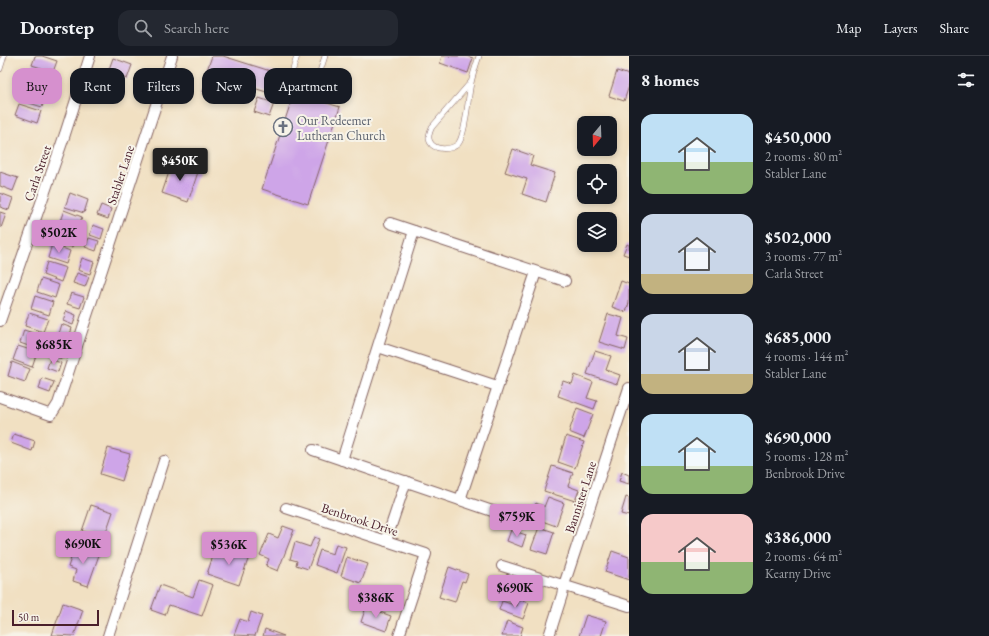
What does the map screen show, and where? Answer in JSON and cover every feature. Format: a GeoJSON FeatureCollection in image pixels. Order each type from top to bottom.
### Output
{"type":"FeatureCollection","features":[{"type":"Feature","properties":{"kind":"street","name":"Carla Street"},"geometry":{"type":"LineString","coordinates":[[0,321],[65,134],[90,56]]}},
{"type":"Feature","properties":{"kind":"street","name":"Stabler Lane"},"geometry":{"type":"LineString","coordinates":[[0,397],[51,415],[58,404],[172,56]]}},
{"type":"Feature","properties":{"kind":"street"},"geometry":{"type":"LineString","coordinates":[[390,223],[564,282]]}},
{"type":"Feature","properties":{"kind":"street"},"geometry":{"type":"LineString","coordinates":[[342,460],[414,231]]}},
{"type":"Feature","properties":{"kind":"street"},"geometry":{"type":"LineString","coordinates":[[460,500],[536,272]]}},
{"type":"Feature","properties":{"kind":"street"},"geometry":{"type":"LineString","coordinates":[[378,347],[497,386]]}},
{"type":"Feature","properties":{"kind":"street","name":"Bannister Lane"},"geometry":{"type":"LineString","coordinates":[[549,636],[629,388]]}},
{"type":"Feature","properties":{"kind":"street"},"geometry":{"type":"LineString","coordinates":[[313,450],[501,514]]}},
{"type":"Feature","properties":{"kind":"street"},"geometry":{"type":"LineString","coordinates":[[108,636],[164,461]]}},
{"type":"Feature","properties":{"kind":"street"},"geometry":{"type":"LineString","coordinates":[[386,541],[406,481]]}},
{"type":"Feature","properties":{"kind":"street","name":"Benbrook Drive"},"geometry":{"type":"LineString","coordinates":[[286,508],[426,554],[399,636]]}},
{"type":"Feature","properties":{"kind":"street"},"geometry":{"type":"LineString","coordinates":[[502,566],[629,606]]}},
{"type":"Feature","properties":{"kind":"lane"},"geometry":{"type":"LineString","coordinates":[[0,69],[4,56]]}},
{"type":"Feature","properties":{"kind":"lane"},"geometry":{"type":"LineString","coordinates":[[297,56],[291,76],[316,84],[325,56]]}},
{"type":"Feature","properties":{"kind":"lane"},"geometry":{"type":"LineString","coordinates":[[471,82],[432,127],[429,136],[430,142],[435,146],[442,149],[458,144],[462,135],[471,82],[479,56]]}},
{"type":"Feature","properties":{"kind":"building"},"geometry":{"type":"Polygon","coordinates":[[[35,56],[42,56],[57,61],[54,68],[41,68],[32,65],[35,56]]]}},
{"type":"Feature","properties":{"kind":"building"},"geometry":{"type":"Polygon","coordinates":[[[212,56],[223,56],[264,69],[264,91],[256,89],[256,68],[208,68],[212,56]]]}},
{"type":"Feature","properties":{"kind":"building"},"geometry":{"type":"Polygon","coordinates":[[[442,56],[466,56],[473,58],[468,73],[440,63],[442,56]]]}},
{"type":"Feature","properties":{"kind":"building"},"geometry":{"type":"Polygon","coordinates":[[[113,58],[132,65],[127,79],[125,78],[125,68],[109,68],[113,58]]]}},
{"type":"Feature","properties":{"kind":"building"},"geometry":{"type":"Polygon","coordinates":[[[617,71],[629,75],[629,86],[624,101],[609,96],[617,71]]]}},
{"type":"Feature","properties":{"kind":"building"},"geometry":{"type":"Polygon","coordinates":[[[259,98],[264,100],[264,104],[274,104],[269,117],[254,112],[259,98]]]}},
{"type":"Feature","properties":{"kind":"building"},"geometry":{"type":"Polygon","coordinates":[[[19,104],[41,111],[37,123],[15,115],[19,104]]]}},
{"type":"Feature","properties":{"kind":"building"},"geometry":{"type":"Polygon","coordinates":[[[33,104],[43,104],[42,107],[33,104]]]}},
{"type":"Feature","properties":{"kind":"building"},"geometry":{"type":"Polygon","coordinates":[[[290,104],[330,104],[340,107],[308,204],[262,189],[290,104]]]}},
{"type":"Feature","properties":{"kind":"building"},"geometry":{"type":"Polygon","coordinates":[[[513,149],[533,156],[530,165],[555,173],[546,202],[522,194],[527,179],[505,172],[513,149]]]}},
{"type":"Feature","properties":{"kind":"building"},"geometry":{"type":"Polygon","coordinates":[[[172,163],[198,172],[188,202],[162,193],[172,163]]]}},
{"type":"Feature","properties":{"kind":"building"},"geometry":{"type":"Polygon","coordinates":[[[0,172],[18,178],[13,191],[0,186],[0,172]]]}},
{"type":"Feature","properties":{"kind":"building"},"geometry":{"type":"Polygon","coordinates":[[[0,193],[13,198],[9,210],[0,207],[0,193]]]}},
{"type":"Feature","properties":{"kind":"building"},"geometry":{"type":"Polygon","coordinates":[[[70,193],[88,200],[84,213],[65,207],[70,193]]]}},
{"type":"Feature","properties":{"kind":"building"},"geometry":{"type":"Polygon","coordinates":[[[101,205],[111,209],[108,219],[97,215],[101,205]]]}},
{"type":"Feature","properties":{"kind":"building"},"geometry":{"type":"Polygon","coordinates":[[[64,210],[82,217],[77,230],[59,224],[64,210]]]}},
{"type":"Feature","properties":{"kind":"building"},"geometry":{"type":"Polygon","coordinates":[[[0,212],[6,214],[1,228],[0,227],[0,212]]]}},
{"type":"Feature","properties":{"kind":"building"},"geometry":{"type":"Polygon","coordinates":[[[93,225],[104,229],[101,239],[90,235],[93,225]]]}},
{"type":"Feature","properties":{"kind":"building"},"geometry":{"type":"Polygon","coordinates":[[[58,227],[77,234],[72,247],[54,241],[58,227]]]}},
{"type":"Feature","properties":{"kind":"building"},"geometry":{"type":"Polygon","coordinates":[[[89,238],[99,241],[96,251],[85,247],[89,238]]]}},
{"type":"Feature","properties":{"kind":"building"},"geometry":{"type":"Polygon","coordinates":[[[52,244],[70,251],[66,264],[48,258],[52,244]]]}},
{"type":"Feature","properties":{"kind":"building"},"geometry":{"type":"Polygon","coordinates":[[[627,244],[629,245],[629,256],[623,254],[627,244]]]}},
{"type":"Feature","properties":{"kind":"building"},"geometry":{"type":"Polygon","coordinates":[[[82,258],[94,262],[90,274],[78,270],[82,258]]]}},
{"type":"Feature","properties":{"kind":"building"},"geometry":{"type":"Polygon","coordinates":[[[47,262],[66,268],[61,282],[43,275],[47,262]]]}},
{"type":"Feature","properties":{"kind":"building"},"geometry":{"type":"Polygon","coordinates":[[[77,273],[89,277],[85,287],[73,283],[77,273]]]}},
{"type":"Feature","properties":{"kind":"building"},"geometry":{"type":"Polygon","coordinates":[[[41,279],[59,285],[55,298],[37,292],[41,279]]]}},
{"type":"Feature","properties":{"kind":"building"},"geometry":{"type":"Polygon","coordinates":[[[621,281],[629,284],[629,303],[626,312],[612,307],[621,281]]]}},
{"type":"Feature","properties":{"kind":"building"},"geometry":{"type":"Polygon","coordinates":[[[71,293],[84,297],[80,308],[67,304],[71,293]]]}},
{"type":"Feature","properties":{"kind":"building"},"geometry":{"type":"Polygon","coordinates":[[[35,296],[53,302],[49,315],[31,309],[35,296]]]}},
{"type":"Feature","properties":{"kind":"building"},"geometry":{"type":"Polygon","coordinates":[[[66,311],[76,315],[73,325],[63,321],[66,311]]]}},
{"type":"Feature","properties":{"kind":"building"},"geometry":{"type":"Polygon","coordinates":[[[29,313],[48,319],[43,332],[25,326],[29,313]]]}},
{"type":"Feature","properties":{"kind":"building"},"geometry":{"type":"Polygon","coordinates":[[[608,314],[623,318],[618,336],[628,339],[625,350],[599,342],[608,314]]]}},
{"type":"Feature","properties":{"kind":"building"},"geometry":{"type":"Polygon","coordinates":[[[61,324],[72,328],[69,338],[58,334],[61,324]]]}},
{"type":"Feature","properties":{"kind":"building"},"geometry":{"type":"Polygon","coordinates":[[[24,330],[42,336],[37,349],[20,343],[24,330]]]}},
{"type":"Feature","properties":{"kind":"building"},"geometry":{"type":"Polygon","coordinates":[[[55,345],[66,348],[62,359],[51,355],[55,345]]]}},
{"type":"Feature","properties":{"kind":"building"},"geometry":{"type":"Polygon","coordinates":[[[18,346],[37,352],[32,367],[13,360],[18,346]]]}},
{"type":"Feature","properties":{"kind":"building"},"geometry":{"type":"Polygon","coordinates":[[[595,351],[611,356],[606,370],[620,375],[617,384],[587,374],[595,351]]]}},
{"type":"Feature","properties":{"kind":"building"},"geometry":{"type":"Polygon","coordinates":[[[50,359],[61,363],[58,372],[47,368],[50,359]]]}},
{"type":"Feature","properties":{"kind":"building"},"geometry":{"type":"Polygon","coordinates":[[[12,362],[30,369],[25,382],[8,376],[12,362]]]}},
{"type":"Feature","properties":{"kind":"building"},"geometry":{"type":"Polygon","coordinates":[[[575,375],[593,382],[587,398],[597,401],[594,409],[558,396],[563,381],[572,384],[575,375]]]}},
{"type":"Feature","properties":{"kind":"building"},"geometry":{"type":"Polygon","coordinates":[[[42,378],[54,382],[50,393],[39,389],[42,378]]]}},
{"type":"Feature","properties":{"kind":"building"},"geometry":{"type":"Polygon","coordinates":[[[577,408],[593,414],[584,438],[569,432],[577,408]]]}},
{"type":"Feature","properties":{"kind":"building"},"geometry":{"type":"Polygon","coordinates":[[[14,434],[35,441],[32,451],[11,443],[14,434]]]}},
{"type":"Feature","properties":{"kind":"building"},"geometry":{"type":"Polygon","coordinates":[[[566,436],[584,442],[575,468],[558,462],[566,436]]]}},
{"type":"Feature","properties":{"kind":"building"},"geometry":{"type":"Polygon","coordinates":[[[108,448],[130,454],[122,481],[100,474],[108,448]]]}},
{"type":"Feature","properties":{"kind":"building"},"geometry":{"type":"Polygon","coordinates":[[[552,466],[573,473],[568,486],[579,490],[575,501],[544,491],[552,466]]]}},
{"type":"Feature","properties":{"kind":"building"},"geometry":{"type":"Polygon","coordinates":[[[622,472],[629,475],[629,484],[619,481],[622,472]]]}},
{"type":"Feature","properties":{"kind":"building"},"geometry":{"type":"Polygon","coordinates":[[[548,497],[564,503],[556,526],[531,517],[536,503],[544,507],[548,497]]]}},
{"type":"Feature","properties":{"kind":"building"},"geometry":{"type":"Polygon","coordinates":[[[626,497],[629,498],[629,516],[621,514],[626,497]]]}},
{"type":"Feature","properties":{"kind":"building"},"geometry":{"type":"Polygon","coordinates":[[[91,505],[113,512],[104,538],[82,531],[91,505]]]}},
{"type":"Feature","properties":{"kind":"building"},"geometry":{"type":"Polygon","coordinates":[[[283,526],[294,530],[278,571],[266,566],[269,559],[260,555],[269,534],[278,538],[283,526]]]}},
{"type":"Feature","properties":{"kind":"building"},"geometry":{"type":"Polygon","coordinates":[[[539,527],[554,532],[547,554],[531,549],[539,527]]]}},
{"type":"Feature","properties":{"kind":"building"},"geometry":{"type":"Polygon","coordinates":[[[511,530],[526,535],[522,547],[507,541],[511,530]]]}},
{"type":"Feature","properties":{"kind":"building"},"geometry":{"type":"Polygon","coordinates":[[[314,537],[319,539],[308,569],[296,565],[297,561],[290,559],[295,542],[310,547],[314,537]]]}},
{"type":"Feature","properties":{"kind":"building"},"geometry":{"type":"Polygon","coordinates":[[[336,544],[346,547],[337,573],[315,565],[320,550],[333,554],[336,544]]]}},
{"type":"Feature","properties":{"kind":"building"},"geometry":{"type":"Polygon","coordinates":[[[75,546],[99,555],[88,586],[73,581],[76,570],[68,567],[75,546]]]}},
{"type":"Feature","properties":{"kind":"building"},"geometry":{"type":"Polygon","coordinates":[[[229,546],[250,554],[239,585],[207,574],[214,553],[225,557],[229,546]]]}},
{"type":"Feature","properties":{"kind":"building"},"geometry":{"type":"Polygon","coordinates":[[[612,551],[629,557],[629,580],[605,572],[612,551]]]}},
{"type":"Feature","properties":{"kind":"building"},"geometry":{"type":"Polygon","coordinates":[[[347,557],[368,564],[361,583],[341,576],[347,557]]]}},
{"type":"Feature","properties":{"kind":"building"},"geometry":{"type":"Polygon","coordinates":[[[449,567],[468,574],[465,582],[462,581],[455,602],[439,597],[449,567]]]}},
{"type":"Feature","properties":{"kind":"building"},"geometry":{"type":"Polygon","coordinates":[[[199,580],[213,585],[202,616],[169,605],[165,615],[151,610],[160,585],[193,597],[199,580]]]}},
{"type":"Feature","properties":{"kind":"building"},"geometry":{"type":"Polygon","coordinates":[[[520,599],[529,603],[523,619],[499,610],[502,601],[517,606],[520,599]]]}},
{"type":"Feature","properties":{"kind":"building"},"geometry":{"type":"Polygon","coordinates":[[[63,603],[83,610],[74,636],[52,635],[63,603]]]}},
{"type":"Feature","properties":{"kind":"building"},"geometry":{"type":"Polygon","coordinates":[[[366,607],[391,616],[386,631],[361,622],[366,607]]]}},
{"type":"Feature","properties":{"kind":"building"},"geometry":{"type":"Polygon","coordinates":[[[251,612],[262,616],[255,636],[234,635],[240,619],[248,622],[251,612]]]}},
{"type":"Feature","properties":{"kind":"building"},"geometry":{"type":"Polygon","coordinates":[[[586,615],[606,621],[601,636],[579,636],[586,615]]]}},
{"type":"Feature","properties":{"kind":"building"},"geometry":{"type":"Polygon","coordinates":[[[507,621],[523,627],[520,636],[502,636],[507,621]]]}},
{"type":"Feature","properties":{"kind":"building"},"geometry":{"type":"Polygon","coordinates":[[[265,629],[284,636],[263,636],[265,629]]]}},
{"type":"Feature","properties":{"kind":"place","name":"Our Redeemer Lutheran Church"},"geometry":{"type":"Point","coordinates":[283,127]}}]}
